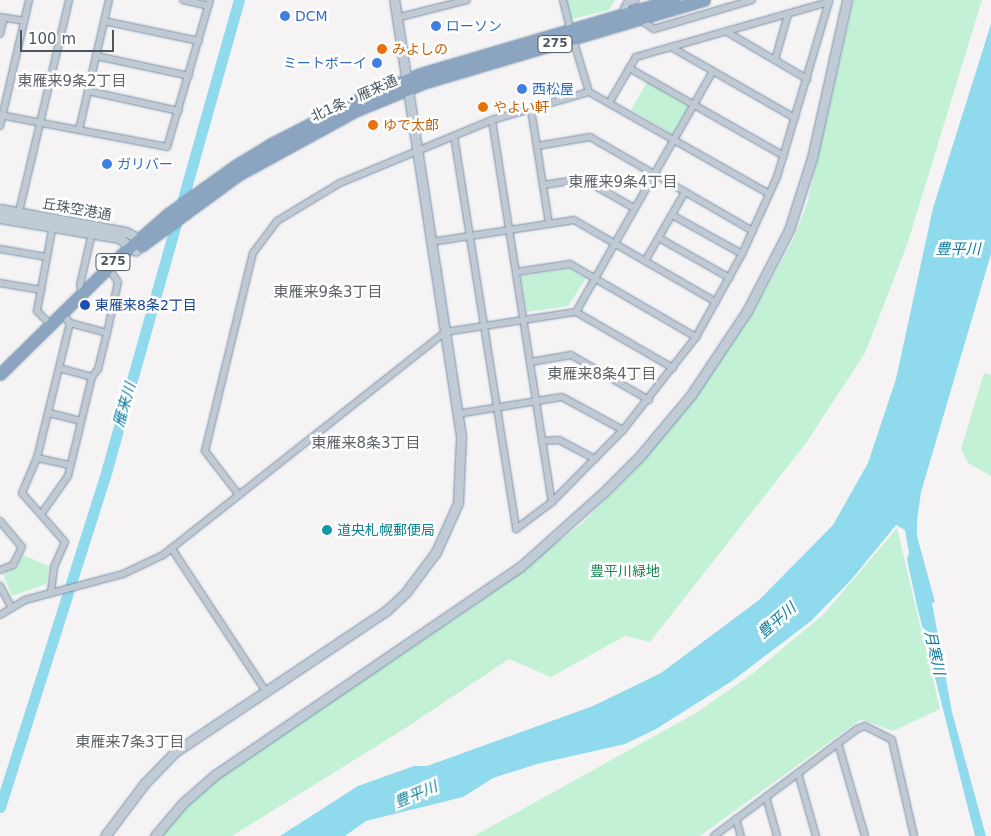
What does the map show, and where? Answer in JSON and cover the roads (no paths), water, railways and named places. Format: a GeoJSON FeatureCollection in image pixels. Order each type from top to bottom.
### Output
{"type":"FeatureCollection","features":[{"type":"Feature","properties":{"kind":"highway","name":"北1条・雁来通"},"geometry":{"type":"LineString","coordinates":[[572,34],[627,12],[672,0]]}},
{"type":"Feature","properties":{"kind":"highway","name":"北1条・雁来通"},"geometry":{"type":"LineString","coordinates":[[0,374],[52,326],[67,319],[168,214],[190,197],[271,144],[353,102],[572,34],[638,19],[704,0]]}},
{"type":"Feature","properties":{"kind":"highway","name":"北1条・雁来通"},"geometry":{"type":"LineString","coordinates":[[67,319],[82,293],[138,244],[164,229],[238,175],[355,110],[406,85]]}},
{"type":"Feature","properties":{"kind":"street"},"geometry":{"type":"LineString","coordinates":[[0,126],[29,0]]}},
{"type":"Feature","properties":{"kind":"street"},"geometry":{"type":"LineString","coordinates":[[19,212],[69,0]]}},
{"type":"Feature","properties":{"kind":"street"},"geometry":{"type":"LineString","coordinates":[[79,130],[108,1],[101,0]]}},
{"type":"Feature","properties":{"kind":"street"},"geometry":{"type":"LineString","coordinates":[[1,115],[167,148],[209,3],[183,0]]}},
{"type":"Feature","properties":{"kind":"street"},"geometry":{"type":"LineString","coordinates":[[105,836],[144,784],[166,760],[265,690],[387,610],[422,574],[449,529],[458,503],[462,457],[458,414],[394,0]]}},
{"type":"Feature","properties":{"kind":"street"},"geometry":{"type":"LineString","coordinates":[[396,18],[449,2],[467,0]]}},
{"type":"Feature","properties":{"kind":"street"},"geometry":{"type":"LineString","coordinates":[[563,0],[589,92]]}},
{"type":"Feature","properties":{"kind":"street"},"geometry":{"type":"LineString","coordinates":[[636,0],[627,3],[624,8],[627,12],[654,29],[752,0]]}},
{"type":"Feature","properties":{"kind":"street"},"geometry":{"type":"LineString","coordinates":[[155,836],[183,802],[215,775],[519,568],[615,481],[691,395],[747,311],[789,230],[812,158],[847,0]]}},
{"type":"Feature","properties":{"kind":"street"},"geometry":{"type":"LineString","coordinates":[[454,136],[516,529],[552,502],[624,430],[696,337],[730,278],[769,194],[784,156],[829,2],[636,58],[609,102]]}},
{"type":"Feature","properties":{"kind":"street"},"geometry":{"type":"LineString","coordinates":[[775,60],[788,14]]}},
{"type":"Feature","properties":{"kind":"street"},"geometry":{"type":"LineString","coordinates":[[0,34],[2,17],[24,21]]}},
{"type":"Feature","properties":{"kind":"street"},"geometry":{"type":"LineString","coordinates":[[104,20],[199,41]]}},
{"type":"Feature","properties":{"kind":"street"},"geometry":{"type":"LineString","coordinates":[[726,32],[807,79]]}},
{"type":"Feature","properties":{"kind":"street"},"geometry":{"type":"LineString","coordinates":[[671,47],[795,118]]}},
{"type":"Feature","properties":{"kind":"street"},"geometry":{"type":"LineString","coordinates":[[96,56],[189,76]]}},
{"type":"Feature","properties":{"kind":"street"},"geometry":{"type":"LineString","coordinates":[[629,68],[784,156]]}},
{"type":"Feature","properties":{"kind":"street"},"geometry":{"type":"LineString","coordinates":[[576,312],[713,71]]}},
{"type":"Feature","properties":{"kind":"street"},"geometry":{"type":"LineString","coordinates":[[88,91],[179,111]]}},
{"type":"Feature","properties":{"kind":"street"},"geometry":{"type":"LineString","coordinates":[[239,495],[205,451],[253,253],[277,221],[340,183],[492,120],[589,92],[769,194]]}},
{"type":"Feature","properties":{"kind":"street"},"geometry":{"type":"LineString","coordinates":[[531,109],[549,224]]}},
{"type":"Feature","properties":{"kind":"street"},"geometry":{"type":"LineString","coordinates":[[492,120],[552,502]]}},
{"type":"Feature","properties":{"kind":"street"},"geometry":{"type":"LineString","coordinates":[[537,146],[590,137],[753,231]]}},
{"type":"Feature","properties":{"kind":"street"},"geometry":{"type":"LineString","coordinates":[[543,185],[583,179],[634,208]]}},
{"type":"Feature","properties":{"kind":"street"},"geometry":{"type":"LineString","coordinates":[[645,261],[685,192]]}},
{"type":"Feature","properties":{"kind":"street","name":"丘珠空港通"},"geometry":{"type":"LineString","coordinates":[[0,210],[19,212],[53,223],[138,244]]}},
{"type":"Feature","properties":{"kind":"street"},"geometry":{"type":"LineString","coordinates":[[672,215],[742,254]]}},
{"type":"Feature","properties":{"kind":"street","name":"丘珠空港通"},"geometry":{"type":"LineString","coordinates":[[0,218],[126,232],[138,244]]}},
{"type":"Feature","properties":{"kind":"street"},"geometry":{"type":"LineString","coordinates":[[431,242],[574,220],[716,302]]}},
{"type":"Feature","properties":{"kind":"street"},"geometry":{"type":"LineString","coordinates":[[52,326],[37,311],[53,223]]}},
{"type":"Feature","properties":{"kind":"street"},"geometry":{"type":"LineString","coordinates":[[82,293],[80,285],[92,233]]}},
{"type":"Feature","properties":{"kind":"street"},"geometry":{"type":"LineString","coordinates":[[659,238],[730,278]]}},
{"type":"Feature","properties":{"kind":"street"},"geometry":{"type":"LineString","coordinates":[[0,249],[47,257]]}},
{"type":"Feature","properties":{"kind":"street"},"geometry":{"type":"LineString","coordinates":[[516,272],[570,264],[696,337]]}},
{"type":"Feature","properties":{"kind":"street"},"geometry":{"type":"LineString","coordinates":[[42,513],[68,476],[92,377],[98,369],[107,333],[118,282],[112,273]]}},
{"type":"Feature","properties":{"kind":"street"},"geometry":{"type":"LineString","coordinates":[[0,283],[41,290]]}},
{"type":"Feature","properties":{"kind":"street"},"geometry":{"type":"LineString","coordinates":[[0,615],[11,607],[51,592],[135,570],[172,548],[445,332],[576,312],[673,368]]}},
{"type":"Feature","properties":{"kind":"street"},"geometry":{"type":"LineString","coordinates":[[51,592],[54,567],[65,542],[42,513],[22,493],[37,458],[49,413],[67,319],[107,333]]}},
{"type":"Feature","properties":{"kind":"street"},"geometry":{"type":"LineString","coordinates":[[530,362],[571,355],[649,400]]}},
{"type":"Feature","properties":{"kind":"street"},"geometry":{"type":"LineString","coordinates":[[59,368],[92,377]]}},
{"type":"Feature","properties":{"kind":"street"},"geometry":{"type":"LineString","coordinates":[[458,414],[567,397],[624,430]]}},
{"type":"Feature","properties":{"kind":"street"},"geometry":{"type":"LineString","coordinates":[[49,413],[80,421]]}},
{"type":"Feature","properties":{"kind":"street"},"geometry":{"type":"LineString","coordinates":[[542,441],[559,440],[595,459]]}},
{"type":"Feature","properties":{"kind":"street"},"geometry":{"type":"LineString","coordinates":[[37,458],[70,465]]}},
{"type":"Feature","properties":{"kind":"street"},"geometry":{"type":"LineString","coordinates":[[0,521],[22,547],[13,565],[0,570]]}},
{"type":"Feature","properties":{"kind":"street"},"geometry":{"type":"LineString","coordinates":[[172,548],[265,690]]}},
{"type":"Feature","properties":{"kind":"street"},"geometry":{"type":"LineString","coordinates":[[0,586],[11,607]]}},
{"type":"Feature","properties":{"kind":"street"},"geometry":{"type":"LineString","coordinates":[[714,836],[798,772],[864,726],[892,740],[914,836]]}},
{"type":"Feature","properties":{"kind":"street"},"geometry":{"type":"LineString","coordinates":[[838,743],[865,836]]}},
{"type":"Feature","properties":{"kind":"street"},"geometry":{"type":"LineString","coordinates":[[798,772],[816,836]]}},
{"type":"Feature","properties":{"kind":"street"},"geometry":{"type":"LineString","coordinates":[[766,797],[777,836]]}},
{"type":"Feature","properties":{"kind":"street"},"geometry":{"type":"LineString","coordinates":[[736,819],[741,836]]}},
{"type":"Feature","properties":{"kind":"water","name":"豊平川"},"geometry":{"type":"Polygon","coordinates":[[[991,24],[991,254],[921,492],[917,520],[917,536],[935,602],[932,603],[952,712],[986,836],[975,836],[917,606],[907,559],[909,553],[905,530],[896,525],[851,580],[811,621],[732,681],[656,729],[625,744],[537,764],[493,778],[463,797],[366,821],[345,836],[280,836],[358,786],[414,766],[427,766],[593,706],[661,673],[759,600],[833,525],[868,463],[896,379],[933,208],[991,24]]]}},
{"type":"Feature","properties":{"kind":"waterway","name":"雁来川"},"geometry":{"type":"LineString","coordinates":[[0,807],[107,469],[239,0]]}},
{"type":"Feature","properties":{"kind":"place","name":"DCM"},"geometry":{"type":"Point","coordinates":[285,16]}},
{"type":"Feature","properties":{"kind":"place","name":"ローソン"},"geometry":{"type":"Point","coordinates":[436,26]}},
{"type":"Feature","properties":{"kind":"place","name":"みよしの"},"geometry":{"type":"Point","coordinates":[382,49]}},
{"type":"Feature","properties":{"kind":"place","name":"ミートボーイ"},"geometry":{"type":"Point","coordinates":[377,63]}},
{"type":"Feature","properties":{"kind":"place","name":"西松屋"},"geometry":{"type":"Point","coordinates":[522,89]}},
{"type":"Feature","properties":{"kind":"place","name":"やよい軒"},"geometry":{"type":"Point","coordinates":[483,107]}},
{"type":"Feature","properties":{"kind":"place","name":"ゆで太郎"},"geometry":{"type":"Point","coordinates":[373,125]}},
{"type":"Feature","properties":{"kind":"place","name":"ガリバー"},"geometry":{"type":"Point","coordinates":[107,164]}},
{"type":"Feature","properties":{"kind":"place","name":"東雁来8条2丁目"},"geometry":{"type":"Point","coordinates":[85,305]}},
{"type":"Feature","properties":{"kind":"place","name":"道央札幌郵便局"},"geometry":{"type":"Point","coordinates":[327,530]}},
{"type":"Feature","properties":{"kind":"district","name":"東雁来9条2丁目"},"geometry":{"type":"Point","coordinates":[72,82]}},
{"type":"Feature","properties":{"kind":"district","name":"東雁来9条4丁目"},"geometry":{"type":"Point","coordinates":[623,183]}},
{"type":"Feature","properties":{"kind":"district","name":"東雁来9条3丁目"},"geometry":{"type":"Point","coordinates":[328,293]}},
{"type":"Feature","properties":{"kind":"district","name":"東雁来8条4丁目"},"geometry":{"type":"Point","coordinates":[602,375]}},
{"type":"Feature","properties":{"kind":"district","name":"東雁来8条3丁目"},"geometry":{"type":"Point","coordinates":[366,444]}},
{"type":"Feature","properties":{"kind":"district","name":"東雁来7条3丁目"},"geometry":{"type":"Point","coordinates":[130,743]}},
{"type":"Feature","properties":{"kind":"park label","name":"豊平川緑地"},"geometry":{"type":"Point","coordinates":[625,571]}},
{"type":"Feature","properties":{"kind":"water label","name":"月寒川"},"geometry":{"type":"Point","coordinates":[934,653]}}]}
